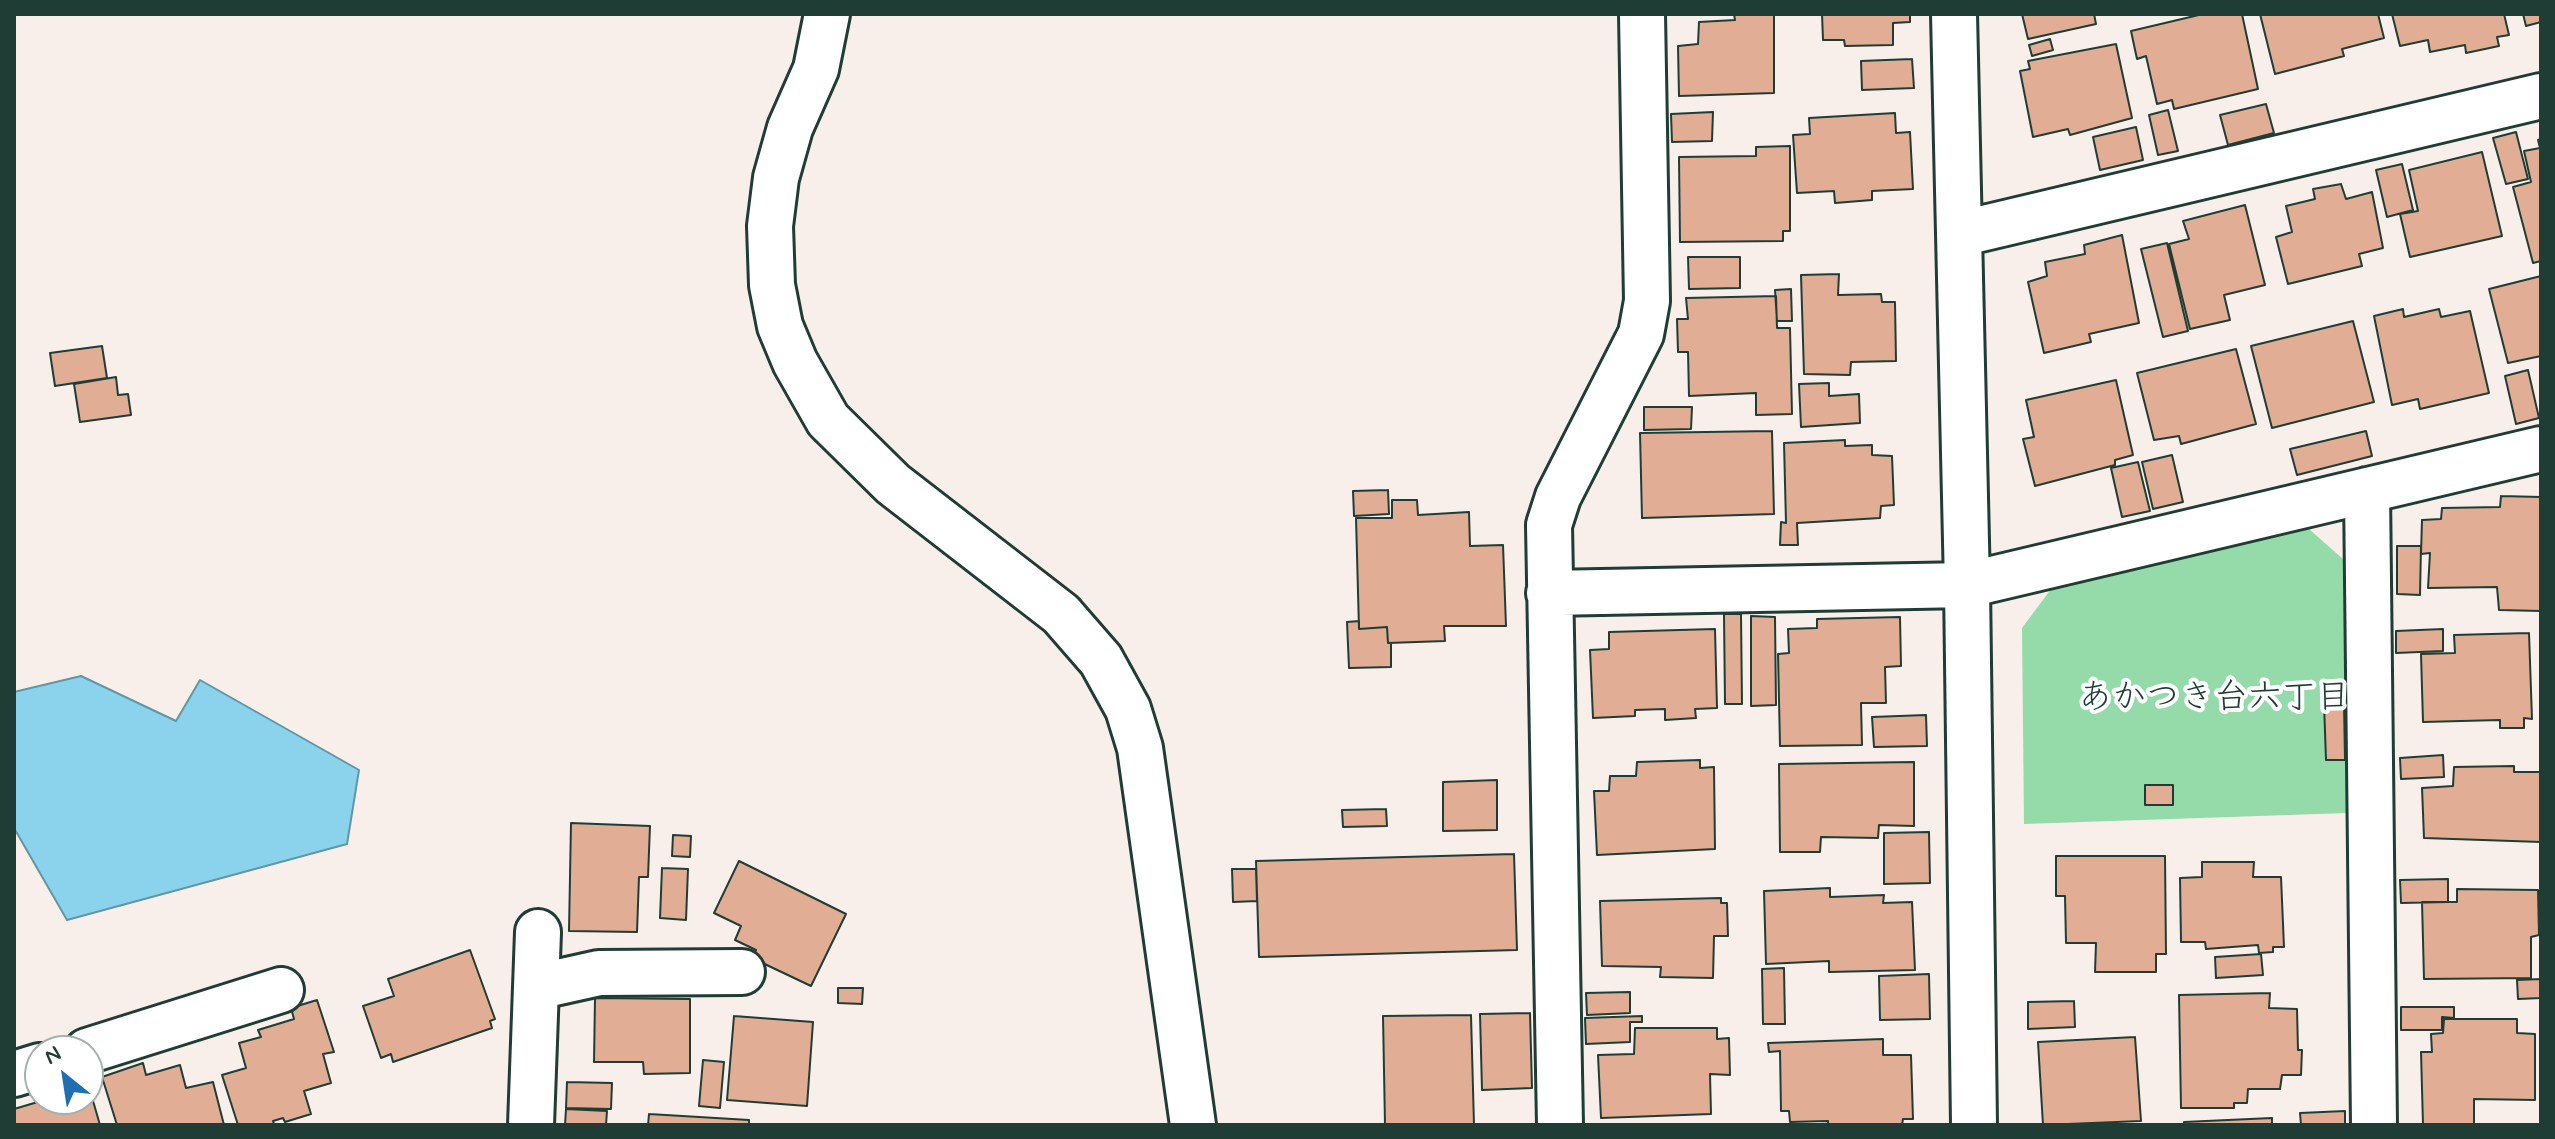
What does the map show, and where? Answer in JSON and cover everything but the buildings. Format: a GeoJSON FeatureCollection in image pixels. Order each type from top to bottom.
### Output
{"type":"FeatureCollection","features":[{"type":"Feature","properties":{"kind":"street"},"geometry":{"type":"LineString","coordinates":[[827,14],[816,69],[790,128],[776,178],[770,226],[772,285],[780,326],[795,362],[828,420],[893,484],[1061,614],[1101,660],[1128,709],[1140,748],[1193,1125]]}},
{"type":"Feature","properties":{"kind":"street"},"geometry":{"type":"LineString","coordinates":[[1560,1125],[1549,525],[1558,497],[1641,334],[1647,301],[1642,14]]}},
{"type":"Feature","properties":{"kind":"street"},"geometry":{"type":"LineString","coordinates":[[1954,14],[1967,585],[1974,1125]]}},
{"type":"Feature","properties":{"kind":"street"},"geometry":{"type":"LineString","coordinates":[[1959,234],[2541,96]]}},
{"type":"Feature","properties":{"kind":"street"},"geometry":{"type":"LineString","coordinates":[[1549,593],[1967,585],[2541,449]]}},
{"type":"Feature","properties":{"kind":"street"},"geometry":{"type":"LineString","coordinates":[[2367,490],[2374,1125]]}},
{"type":"Feature","properties":{"kind":"street"},"geometry":{"type":"LineString","coordinates":[[531,1125],[538,932]]}},
{"type":"Feature","properties":{"kind":"street"},"geometry":{"type":"LineString","coordinates":[[536,987],[599,973],[742,972]]}},
{"type":"Feature","properties":{"kind":"street"},"geometry":{"type":"LineString","coordinates":[[104,1046],[281,990]]}},
{"type":"Feature","properties":{"kind":"green space"},"geometry":{"type":"Polygon","coordinates":[[[2309,529],[2343,559],[2347,813],[2024,824],[2022,628],[2051,589],[2309,529]]]}},
{"type":"Feature","properties":{"kind":"water"},"geometry":{"type":"Polygon","coordinates":[[[81,676],[176,721],[200,680],[359,770],[347,844],[67,920],[14,828],[14,692],[81,676]]]}},
{"type":"Feature","properties":{"kind":"district","name":"あかつき台六丁目"},"geometry":{"type":"Point","coordinates":[2214,700]}}]}
